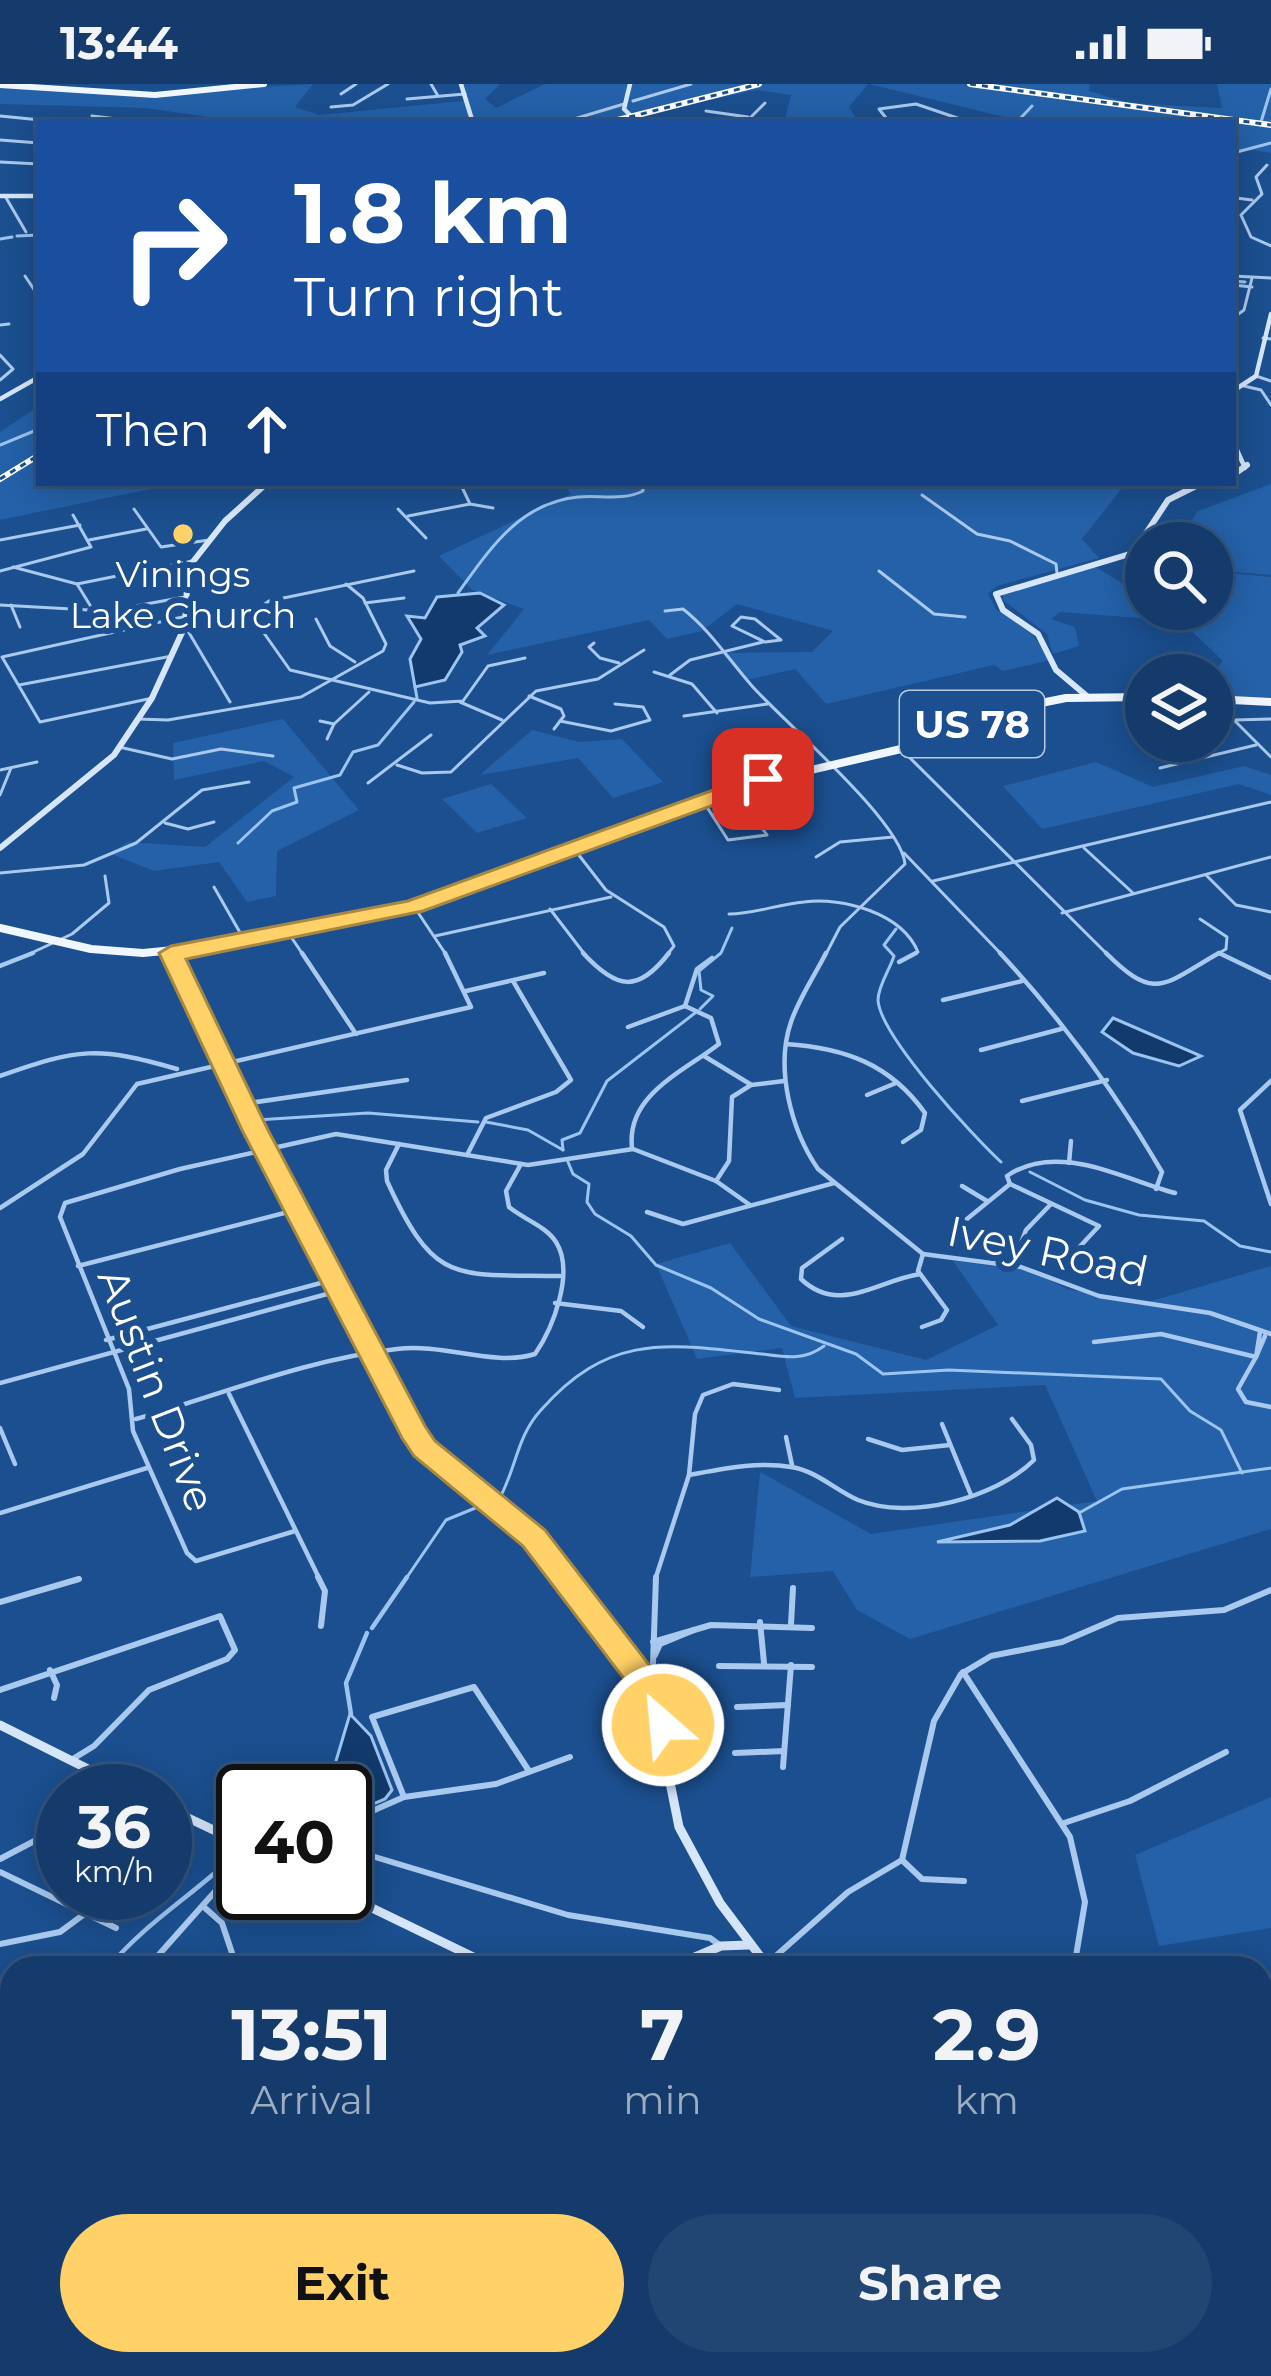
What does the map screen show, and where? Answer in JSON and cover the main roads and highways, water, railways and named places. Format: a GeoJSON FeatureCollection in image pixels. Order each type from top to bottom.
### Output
{"type":"FeatureCollection","features":[{"type":"Feature","properties":{"kind":"main road"},"geometry":{"type":"LineString","coordinates":[[2,85],[155,95],[260,84]]}},
{"type":"Feature","properties":{"kind":"main road","name":"US 78"},"geometry":{"type":"LineString","coordinates":[[0,928],[91,949],[171,953],[290,934],[414,906],[571,845],[766,778],[901,749],[1013,709],[1088,697],[1125,697]]}},
{"type":"Feature","properties":{"kind":"main road"},"geometry":{"type":"LineString","coordinates":[[1233,704],[1259,710],[1271,702]]}},
{"type":"Feature","properties":{"kind":"main road"},"geometry":{"type":"LineString","coordinates":[[392,912],[406,896]]}},
{"type":"Feature","properties":{"kind":"main road"},"geometry":{"type":"LineString","coordinates":[[325,926],[338,910]]}},
{"type":"Feature","properties":{"kind":"waterway"},"geometry":{"type":"LineString","coordinates":[[1261,122],[1271,89]]}},
{"type":"Feature","properties":{"kind":"waterway"},"geometry":{"type":"LineString","coordinates":[[1019,120],[1032,106]]}},
{"type":"Feature","properties":{"kind":"waterway"},"geometry":{"type":"LineString","coordinates":[[1236,152],[1271,143]]}},
{"type":"Feature","properties":{"kind":"waterway"},"geometry":{"type":"LineString","coordinates":[[17,236],[36,235]]}},
{"type":"Feature","properties":{"kind":"waterway"},"geometry":{"type":"LineString","coordinates":[[0,239],[12,237]]}},
{"type":"Feature","properties":{"kind":"waterway"},"geometry":{"type":"LineString","coordinates":[[1236,281],[1245,282]]}},
{"type":"Feature","properties":{"kind":"waterway"},"geometry":{"type":"LineString","coordinates":[[0,445],[36,430]]}},
{"type":"Feature","properties":{"kind":"waterway"},"geometry":{"type":"LineString","coordinates":[[458,593],[508,531],[539,508],[578,497],[635,494],[643,486]]}},
{"type":"Feature","properties":{"kind":"waterway"},"geometry":{"type":"LineString","coordinates":[[415,687],[417,698]]}},
{"type":"Feature","properties":{"kind":"waterway"},"geometry":{"type":"LineString","coordinates":[[238,843],[272,811],[297,802],[294,788],[340,775],[353,752],[378,745],[414,702]]}},
{"type":"Feature","properties":{"kind":"waterway"},"geometry":{"type":"LineString","coordinates":[[700,1009],[713,996],[701,990],[699,971],[721,953],[732,928]]}},
{"type":"Feature","properties":{"kind":"waterway"},"geometry":{"type":"LineString","coordinates":[[896,929],[884,945],[894,956],[878,1000],[883,1016],[930,1085],[1001,1162]]}},
{"type":"Feature","properties":{"kind":"waterway"},"geometry":{"type":"LineString","coordinates":[[486,1122],[528,1130],[563,1150],[562,1140],[580,1133],[607,1081],[695,1013]]}},
{"type":"Feature","properties":{"kind":"waterway"},"geometry":{"type":"LineString","coordinates":[[256,1120],[368,1113],[478,1122]]}},
{"type":"Feature","properties":{"kind":"waterway"},"geometry":{"type":"LineString","coordinates":[[242,1122],[247,1122]]}},
{"type":"Feature","properties":{"kind":"waterway"},"geometry":{"type":"LineString","coordinates":[[568,1162],[573,1174],[589,1184],[587,1202],[595,1214],[631,1236],[656,1265],[711,1288],[759,1319],[856,1354],[883,1374],[949,1370],[1161,1379],[1190,1411],[1221,1430],[1242,1472]]}},
{"type":"Feature","properties":{"kind":"waterway"},"geometry":{"type":"LineString","coordinates":[[1030,1172],[1085,1200],[1139,1215],[1204,1221],[1240,1246],[1271,1252]]}},
{"type":"Feature","properties":{"kind":"waterway"},"geometry":{"type":"LineString","coordinates":[[498,1501],[521,1443],[541,1410],[566,1385],[616,1355],[669,1347],[794,1357],[824,1346]]}},
{"type":"Feature","properties":{"kind":"waterway"},"geometry":{"type":"LineString","coordinates":[[1242,1472],[1271,1468]]}},
{"type":"Feature","properties":{"kind":"waterway"},"geometry":{"type":"LineString","coordinates":[[1079,1513],[1122,1489],[1242,1472]]}},
{"type":"Feature","properties":{"kind":"waterway"},"geometry":{"type":"LineString","coordinates":[[405,1580],[446,1520],[485,1504]]}},
{"type":"Feature","properties":{"kind":"waterway"},"geometry":{"type":"LineString","coordinates":[[372,1628],[407,1577]]}},
{"type":"Feature","properties":{"kind":"waterway"},"geometry":{"type":"LineString","coordinates":[[351,1714],[346,1683],[367,1633]]}},
{"type":"Feature","properties":{"kind":"waterway"},"geometry":{"type":"LineString","coordinates":[[119,1956],[216,1871]]}},
{"type":"Feature","properties":{"kind":"railway"},"geometry":{"type":"LineString","coordinates":[[618,120],[759,84]]}},
{"type":"Feature","properties":{"kind":"railway"},"geometry":{"type":"LineString","coordinates":[[970,84],[1234,120]]}},
{"type":"Feature","properties":{"kind":"railway"},"geometry":{"type":"LineString","coordinates":[[1236,120],[1271,125]]}},
{"type":"Feature","properties":{"kind":"railway"},"geometry":{"type":"LineString","coordinates":[[0,479],[36,457]]}},
{"type":"Feature","properties":{"kind":"place","name":"Vinings Lake Church"},"geometry":{"type":"Point","coordinates":[183,534]}}]}
